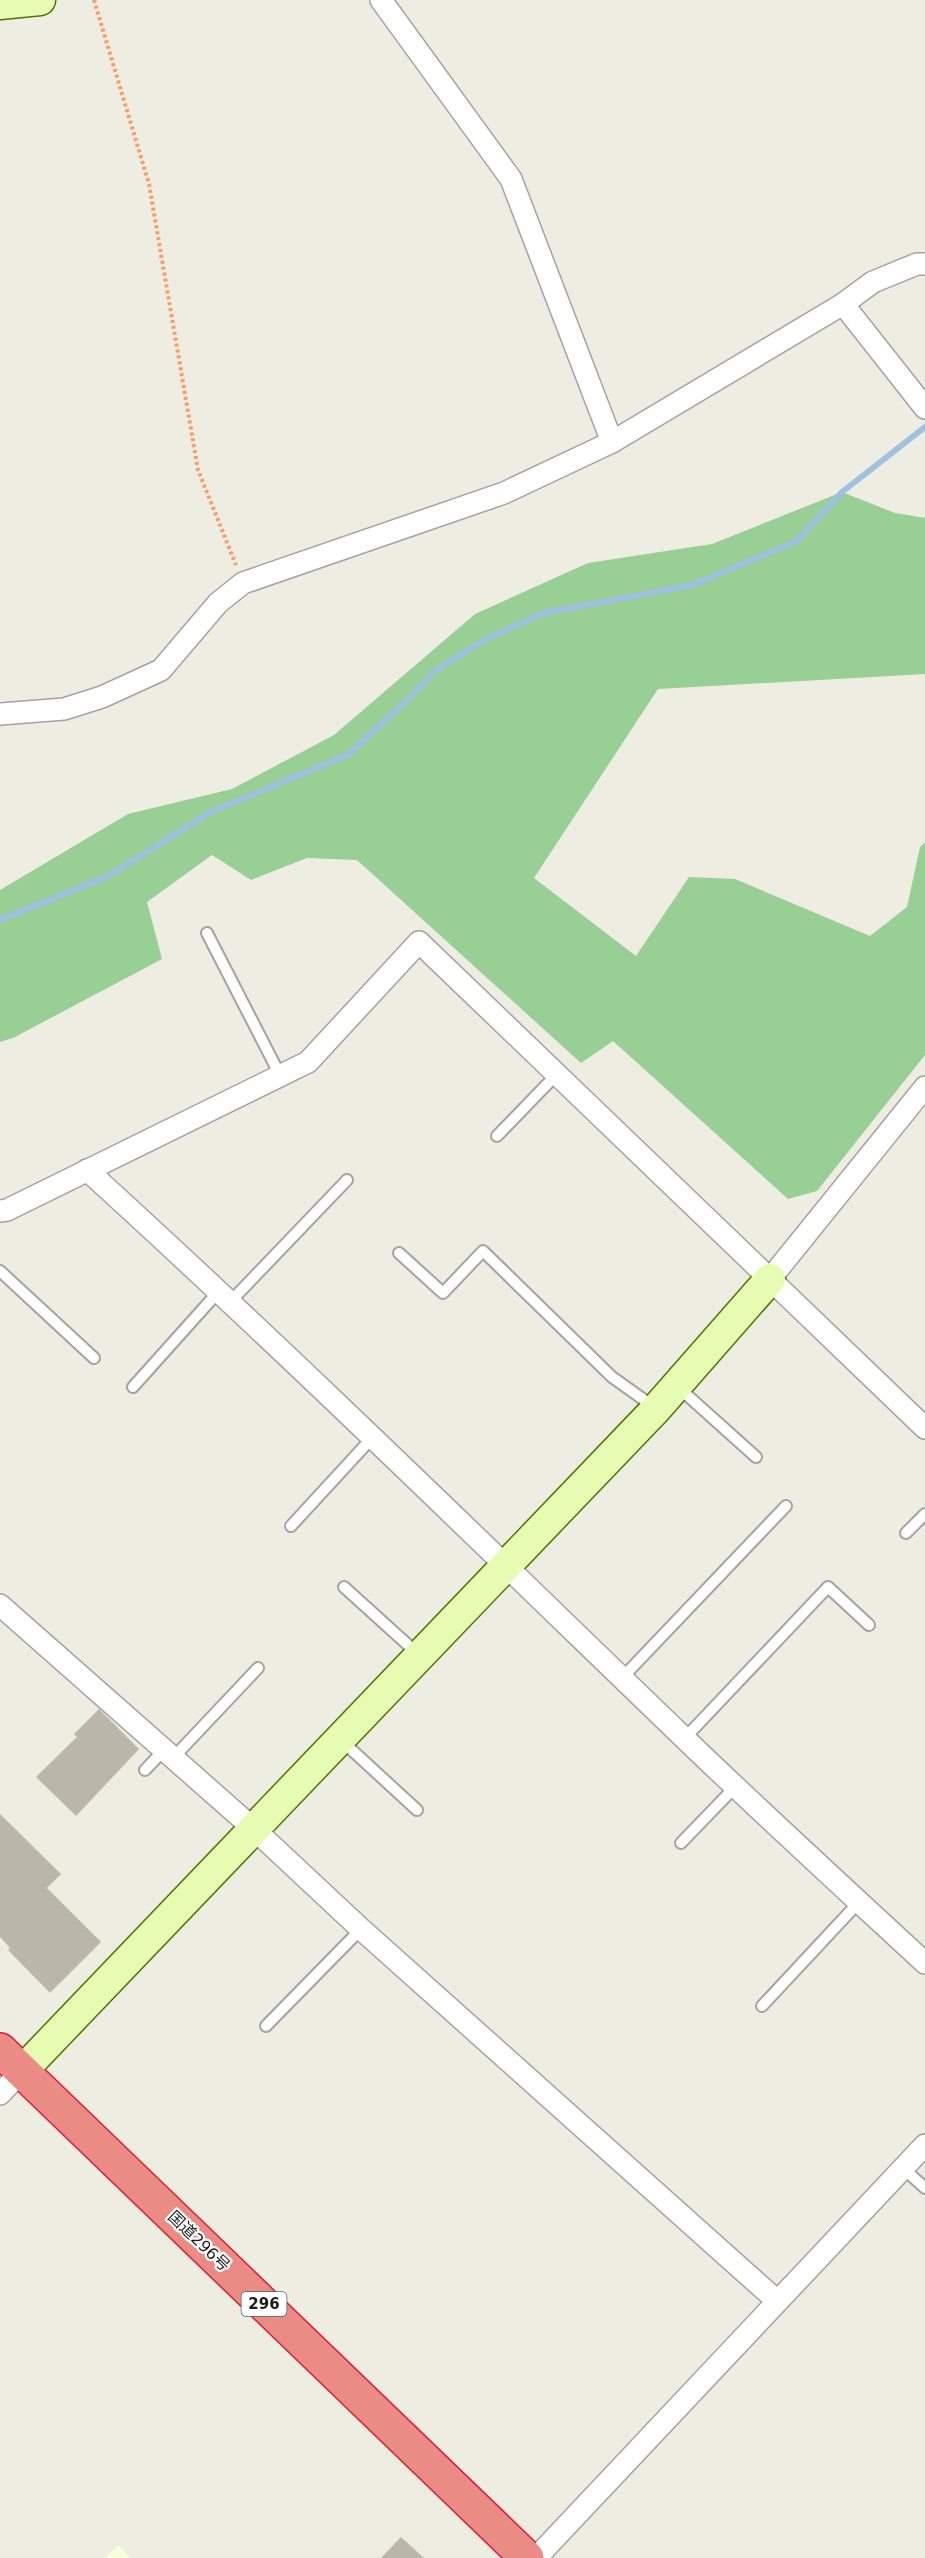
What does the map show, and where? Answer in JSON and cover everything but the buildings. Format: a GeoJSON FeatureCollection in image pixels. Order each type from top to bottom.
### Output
{"type":"FeatureCollection","features":[{"type":"Feature","properties":{"kind":"highway","name":"国道296号"},"geometry":{"type":"LineString","coordinates":[[7,2072],[527,2558]]}},
{"type":"Feature","properties":{"kind":"street"},"geometry":{"type":"LineString","coordinates":[[0,4],[40,0]]}},
{"type":"Feature","properties":{"kind":"street"},"geometry":{"type":"LineString","coordinates":[[381,0],[511,179],[612,442]]}},
{"type":"Feature","properties":{"kind":"street"},"geometry":{"type":"LineString","coordinates":[[0,714],[64,709],[102,697],[161,670],[219,603],[243,583],[504,493],[612,442],[843,304],[873,282],[917,264],[925,264]]}},
{"type":"Feature","properties":{"kind":"street"},"geometry":{"type":"LineString","coordinates":[[843,304],[925,408]]}},
{"type":"Feature","properties":{"kind":"street"},"geometry":{"type":"LineString","coordinates":[[0,1211],[308,1062],[419,942],[925,1428]]}},
{"type":"Feature","properties":{"kind":"street"},"geometry":{"type":"LineString","coordinates":[[7,2072],[255,1830],[656,1409],[770,1279],[925,1087]]}},
{"type":"Feature","properties":{"kind":"street"},"geometry":{"type":"LineString","coordinates":[[87,1170],[225,1296],[508,1566],[684,1738],[925,1963]]}},
{"type":"Feature","properties":{"kind":"street"},"geometry":{"type":"LineString","coordinates":[[0,1605],[255,1830],[361,1929],[776,2300]]}},
{"type":"Feature","properties":{"kind":"street"},"geometry":{"type":"LineString","coordinates":[[536,2558],[776,2300],[925,2145]]}},
{"type":"Feature","properties":{"kind":"lane"},"geometry":{"type":"LineString","coordinates":[[207,933],[281,1077]]}},
{"type":"Feature","properties":{"kind":"lane"},"geometry":{"type":"LineString","coordinates":[[496,1137],[557,1074]]}},
{"type":"Feature","properties":{"kind":"lane"},"geometry":{"type":"LineString","coordinates":[[134,1387],[225,1296],[347,1180]]}},
{"type":"Feature","properties":{"kind":"lane"},"geometry":{"type":"LineString","coordinates":[[399,1253],[443,1293],[483,1251],[612,1377],[656,1409]]}},
{"type":"Feature","properties":{"kind":"lane"},"geometry":{"type":"LineString","coordinates":[[0,1271],[94,1358]]}},
{"type":"Feature","properties":{"kind":"lane"},"geometry":{"type":"LineString","coordinates":[[677,1386],[756,1457]]}},
{"type":"Feature","properties":{"kind":"lane"},"geometry":{"type":"LineString","coordinates":[[291,1526],[372,1438]]}},
{"type":"Feature","properties":{"kind":"lane"},"geometry":{"type":"LineString","coordinates":[[622,1678],[786,1506]]}},
{"type":"Feature","properties":{"kind":"lane"},"geometry":{"type":"LineString","coordinates":[[906,1533],[925,1514]]}},
{"type":"Feature","properties":{"kind":"lane"},"geometry":{"type":"LineString","coordinates":[[344,1587],[421,1657]]}},
{"type":"Feature","properties":{"kind":"lane"},"geometry":{"type":"LineString","coordinates":[[684,1738],[828,1587],[869,1625]]}},
{"type":"Feature","properties":{"kind":"lane"},"geometry":{"type":"LineString","coordinates":[[145,1770],[169,1754],[258,1668]]}},
{"type":"Feature","properties":{"kind":"lane"},"geometry":{"type":"LineString","coordinates":[[341,1740],[417,1810]]}},
{"type":"Feature","properties":{"kind":"lane"},"geometry":{"type":"LineString","coordinates":[[681,1843],[736,1786]]}},
{"type":"Feature","properties":{"kind":"lane"},"geometry":{"type":"LineString","coordinates":[[762,2006],[859,1902]]}},
{"type":"Feature","properties":{"kind":"lane"},"geometry":{"type":"LineString","coordinates":[[266,2026],[361,1929]]}},
{"type":"Feature","properties":{"kind":"lane"},"geometry":{"type":"LineString","coordinates":[[903,2168],[925,2188]]}},
{"type":"Feature","properties":{"kind":"path"},"geometry":{"type":"LineString","coordinates":[[94,0],[149,184],[198,470],[243,583]]}},
{"type":"Feature","properties":{"kind":"shaded area"},"geometry":{"type":"Polygon","coordinates":[[[118,2545],[131,2558],[105,2558],[118,2545]]]}},
{"type":"Feature","properties":{"kind":"green space"},"geometry":{"type":"Polygon","coordinates":[[[842,492],[895,513],[925,518],[925,674],[658,689],[534,878],[636,956],[689,877],[735,879],[870,936],[907,907],[920,847],[925,842],[925,1055],[817,1191],[788,1199],[613,1041],[581,1063],[357,860],[307,858],[251,880],[212,855],[147,902],[162,959],[13,1038],[0,1042],[0,890],[128,814],[232,789],[334,735],[475,614],[588,563],[712,544],[842,492]]]}},
{"type":"Feature","properties":{"kind":"waterway"},"geometry":{"type":"LineString","coordinates":[[0,920],[108,876],[211,812],[349,754],[435,671],[482,641],[544,613],[692,585],[797,541],[842,492],[925,427]]}}]}
